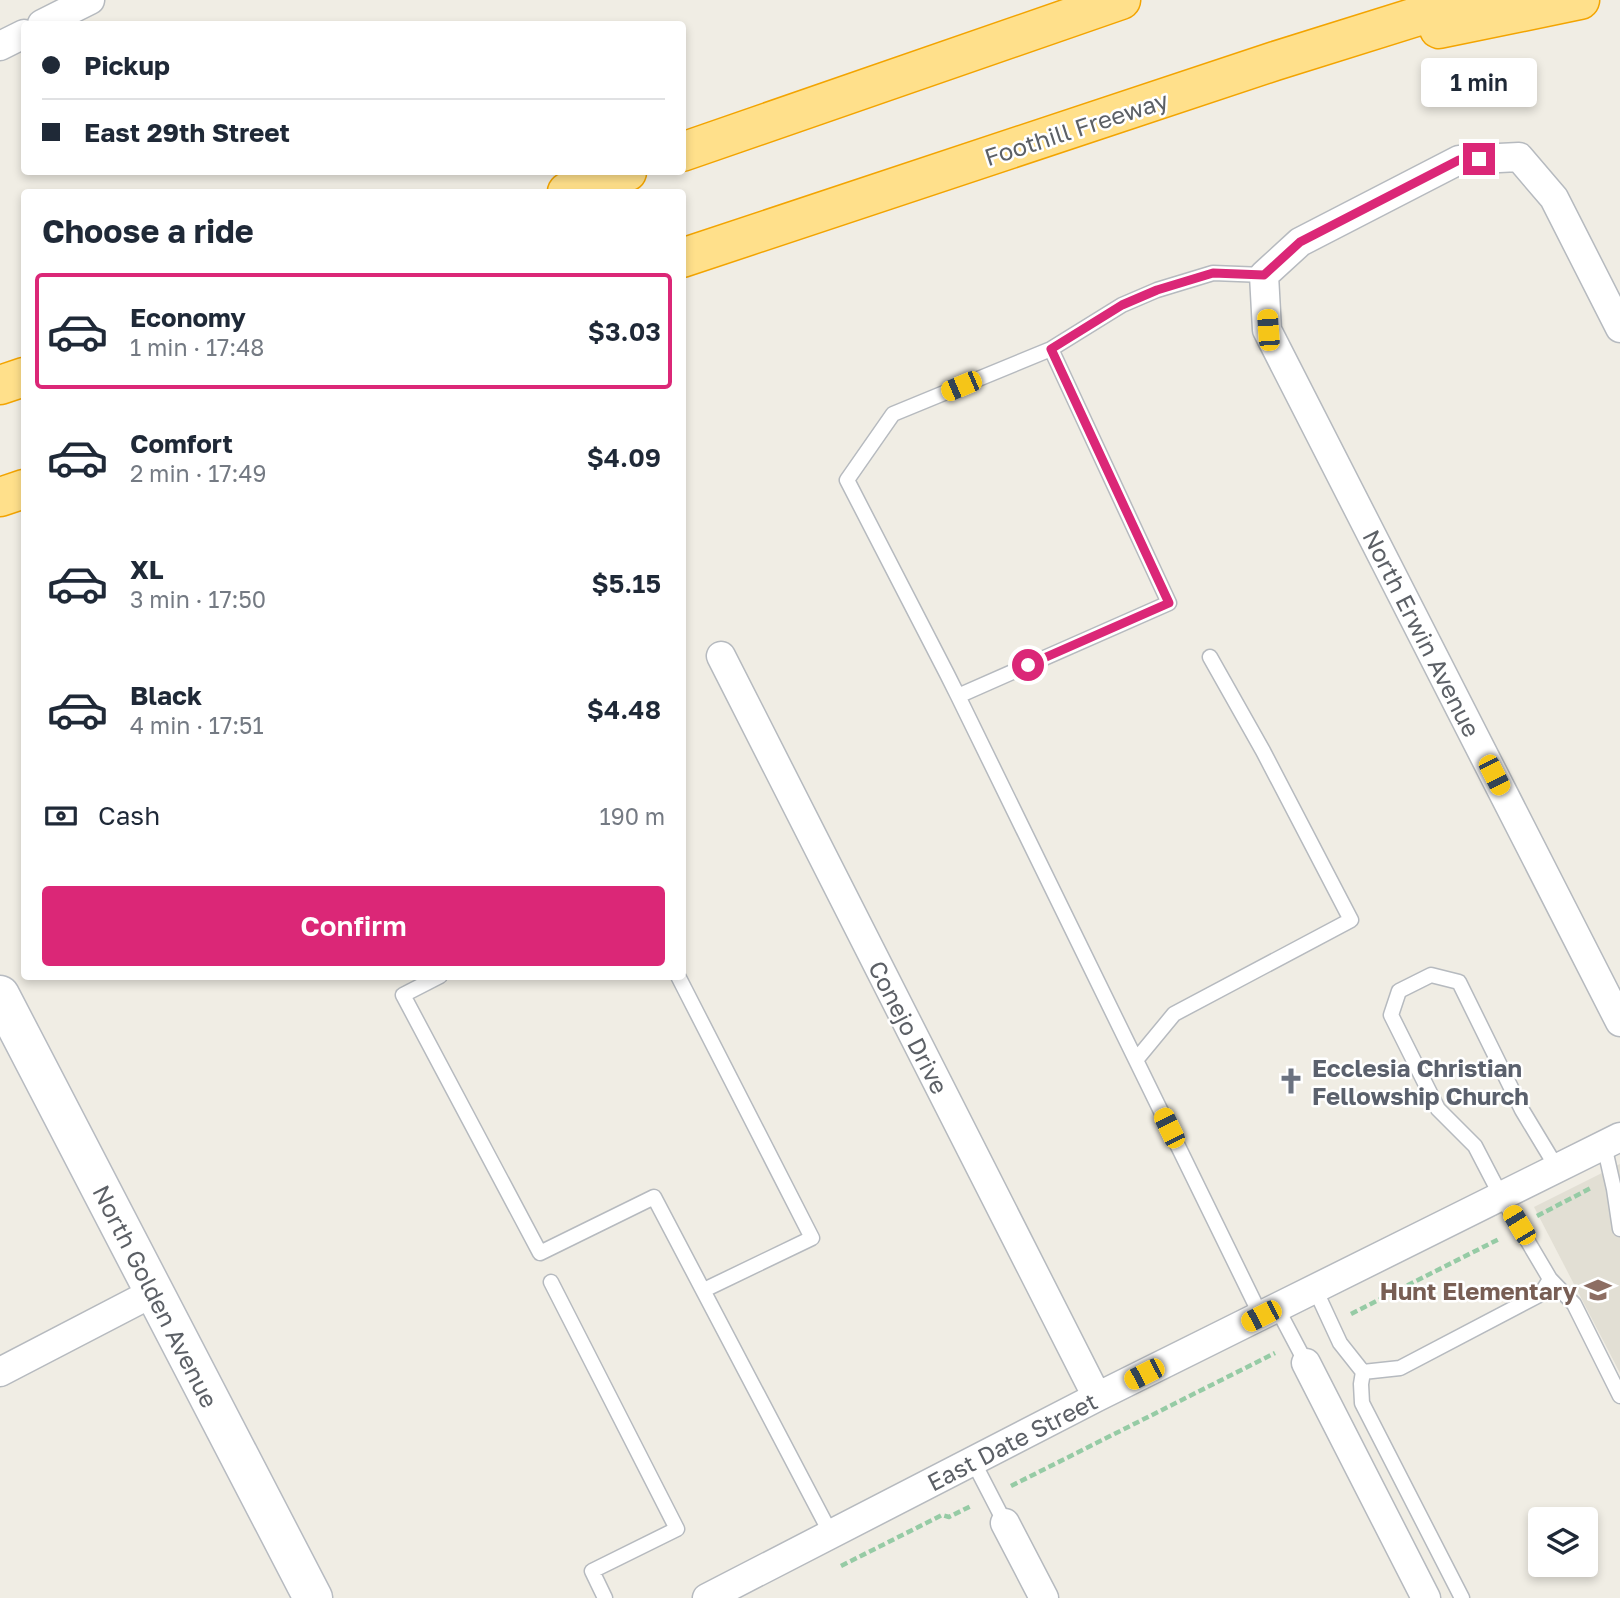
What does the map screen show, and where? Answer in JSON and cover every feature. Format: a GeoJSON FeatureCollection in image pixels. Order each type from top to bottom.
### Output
{"type":"FeatureCollection","features":[{"type":"Feature","properties":{"kind":"highway"},"geometry":{"type":"LineString","coordinates":[[686,151],[1121,0]]}},
{"type":"Feature","properties":{"kind":"highway","name":"Foothill Freeway"},"geometry":{"type":"LineString","coordinates":[[686,257],[1275,61],[1470,0]]}},
{"type":"Feature","properties":{"kind":"highway"},"geometry":{"type":"LineString","coordinates":[[1275,61],[1580,0]]}},
{"type":"Feature","properties":{"kind":"highway"},"geometry":{"type":"LineString","coordinates":[[576,189],[618,175]]}},
{"type":"Feature","properties":{"kind":"highway"},"geometry":{"type":"LineString","coordinates":[[0,385],[21,378]]}},
{"type":"Feature","properties":{"kind":"highway"},"geometry":{"type":"LineString","coordinates":[[0,497],[21,490]]}},
{"type":"Feature","properties":{"kind":"street"},"geometry":{"type":"LineString","coordinates":[[48,21],[90,0]]}},
{"type":"Feature","properties":{"kind":"street"},"geometry":{"type":"LineString","coordinates":[[0,46],[21,36]]}},
{"type":"Feature","properties":{"kind":"street"},"geometry":{"type":"LineString","coordinates":[[1264,275],[1300,242],[1459,160],[1519,157],[1554,198],[1620,328]]}},
{"type":"Feature","properties":{"kind":"street","name":"North Erwin Avenue"},"geometry":{"type":"LineString","coordinates":[[1264,275],[1268,330],[1620,1022]]}},
{"type":"Feature","properties":{"kind":"street","name":"Conejo Drive"},"geometry":{"type":"LineString","coordinates":[[721,656],[1097,1398]]}},
{"type":"Feature","properties":{"kind":"street","name":"North Golden Avenue"},"geometry":{"type":"LineString","coordinates":[[0,995],[313,1598]]}},
{"type":"Feature","properties":{"kind":"street","name":"East Date Street"},"geometry":{"type":"LineString","coordinates":[[706,1598],[1097,1398],[1612,1141]]}},
{"type":"Feature","properties":{"kind":"street"},"geometry":{"type":"LineString","coordinates":[[0,1372],[154,1292]]}},
{"type":"Feature","properties":{"kind":"street"},"geometry":{"type":"LineString","coordinates":[[1300,1353],[1426,1598]]}},
{"type":"Feature","properties":{"kind":"street"},"geometry":{"type":"LineString","coordinates":[[1005,1523],[1044,1598]]}},
{"type":"Feature","properties":{"kind":"lane"},"geometry":{"type":"LineString","coordinates":[[1264,275],[1213,273],[1157,290],[1122,305],[1051,349],[893,414],[847,480],[958,696],[1136,1060],[1269,1312],[1300,1353]]}},
{"type":"Feature","properties":{"kind":"lane"},"geometry":{"type":"LineString","coordinates":[[958,696],[1169,603],[1051,349]]}},
{"type":"Feature","properties":{"kind":"lane"},"geometry":{"type":"LineString","coordinates":[[1136,1060],[1174,1014],[1351,920],[1263,751],[1210,657]]}},
{"type":"Feature","properties":{"kind":"lane"},"geometry":{"type":"LineString","coordinates":[[1557,1168],[1522,1110],[1459,982],[1430,975],[1399,991],[1391,1015],[1438,1109],[1475,1146],[1550,1279],[1574,1304],[1620,1396]]}},
{"type":"Feature","properties":{"kind":"lane"},"geometry":{"type":"LineString","coordinates":[[432,980],[403,995],[540,1253],[654,1197],[831,1534]]}},
{"type":"Feature","properties":{"kind":"lane"},"geometry":{"type":"LineString","coordinates":[[680,980],[812,1238],[704,1290]]}},
{"type":"Feature","properties":{"kind":"lane"},"geometry":{"type":"LineString","coordinates":[[1612,1141],[1611,1178],[1620,1229]]}},
{"type":"Feature","properties":{"kind":"lane"},"geometry":{"type":"LineString","coordinates":[[1363,1372],[1400,1368],[1541,1294],[1550,1279]]}},
{"type":"Feature","properties":{"kind":"lane"},"geometry":{"type":"LineString","coordinates":[[551,1282],[677,1529],[592,1571],[606,1598]]}},
{"type":"Feature","properties":{"kind":"lane"},"geometry":{"type":"LineString","coordinates":[[1315,1289],[1340,1343],[1363,1372],[1362,1403],[1462,1598]]}},
{"type":"Feature","properties":{"kind":"lane"},"geometry":{"type":"LineString","coordinates":[[973,1461],[1005,1523]]}},
{"type":"Feature","properties":{"kind":"path"},"geometry":{"type":"LineString","coordinates":[[1331,1324],[1611,1178]]}},
{"type":"Feature","properties":{"kind":"path"},"geometry":{"type":"LineString","coordinates":[[837,1568],[942,1515],[949,1517],[1300,1353]]}},
{"type":"Feature","properties":{"kind":"shaded area","name":"Hunt Elementary"},"geometry":{"type":"Polygon","coordinates":[[[1620,1164],[1620,1373],[1534,1207],[1620,1164]]]}},
{"type":"Feature","properties":{"kind":"place","name":"Ecclesia Christian Fellowship Church"},"geometry":{"type":"Point","coordinates":[1291,1081]}},
{"type":"Feature","properties":{"kind":"place","name":"Hunt Elementary"},"geometry":{"type":"Point","coordinates":[1598,1290]}},
{"type":"Feature","properties":{"kind":"route"},"geometry":{"type":"LineString","coordinates":[[1028,665],[1169,603],[1051,349],[1122,305],[1157,290],[1213,273],[1264,275],[1300,242],[1459,160],[1479,159]]}}]}
